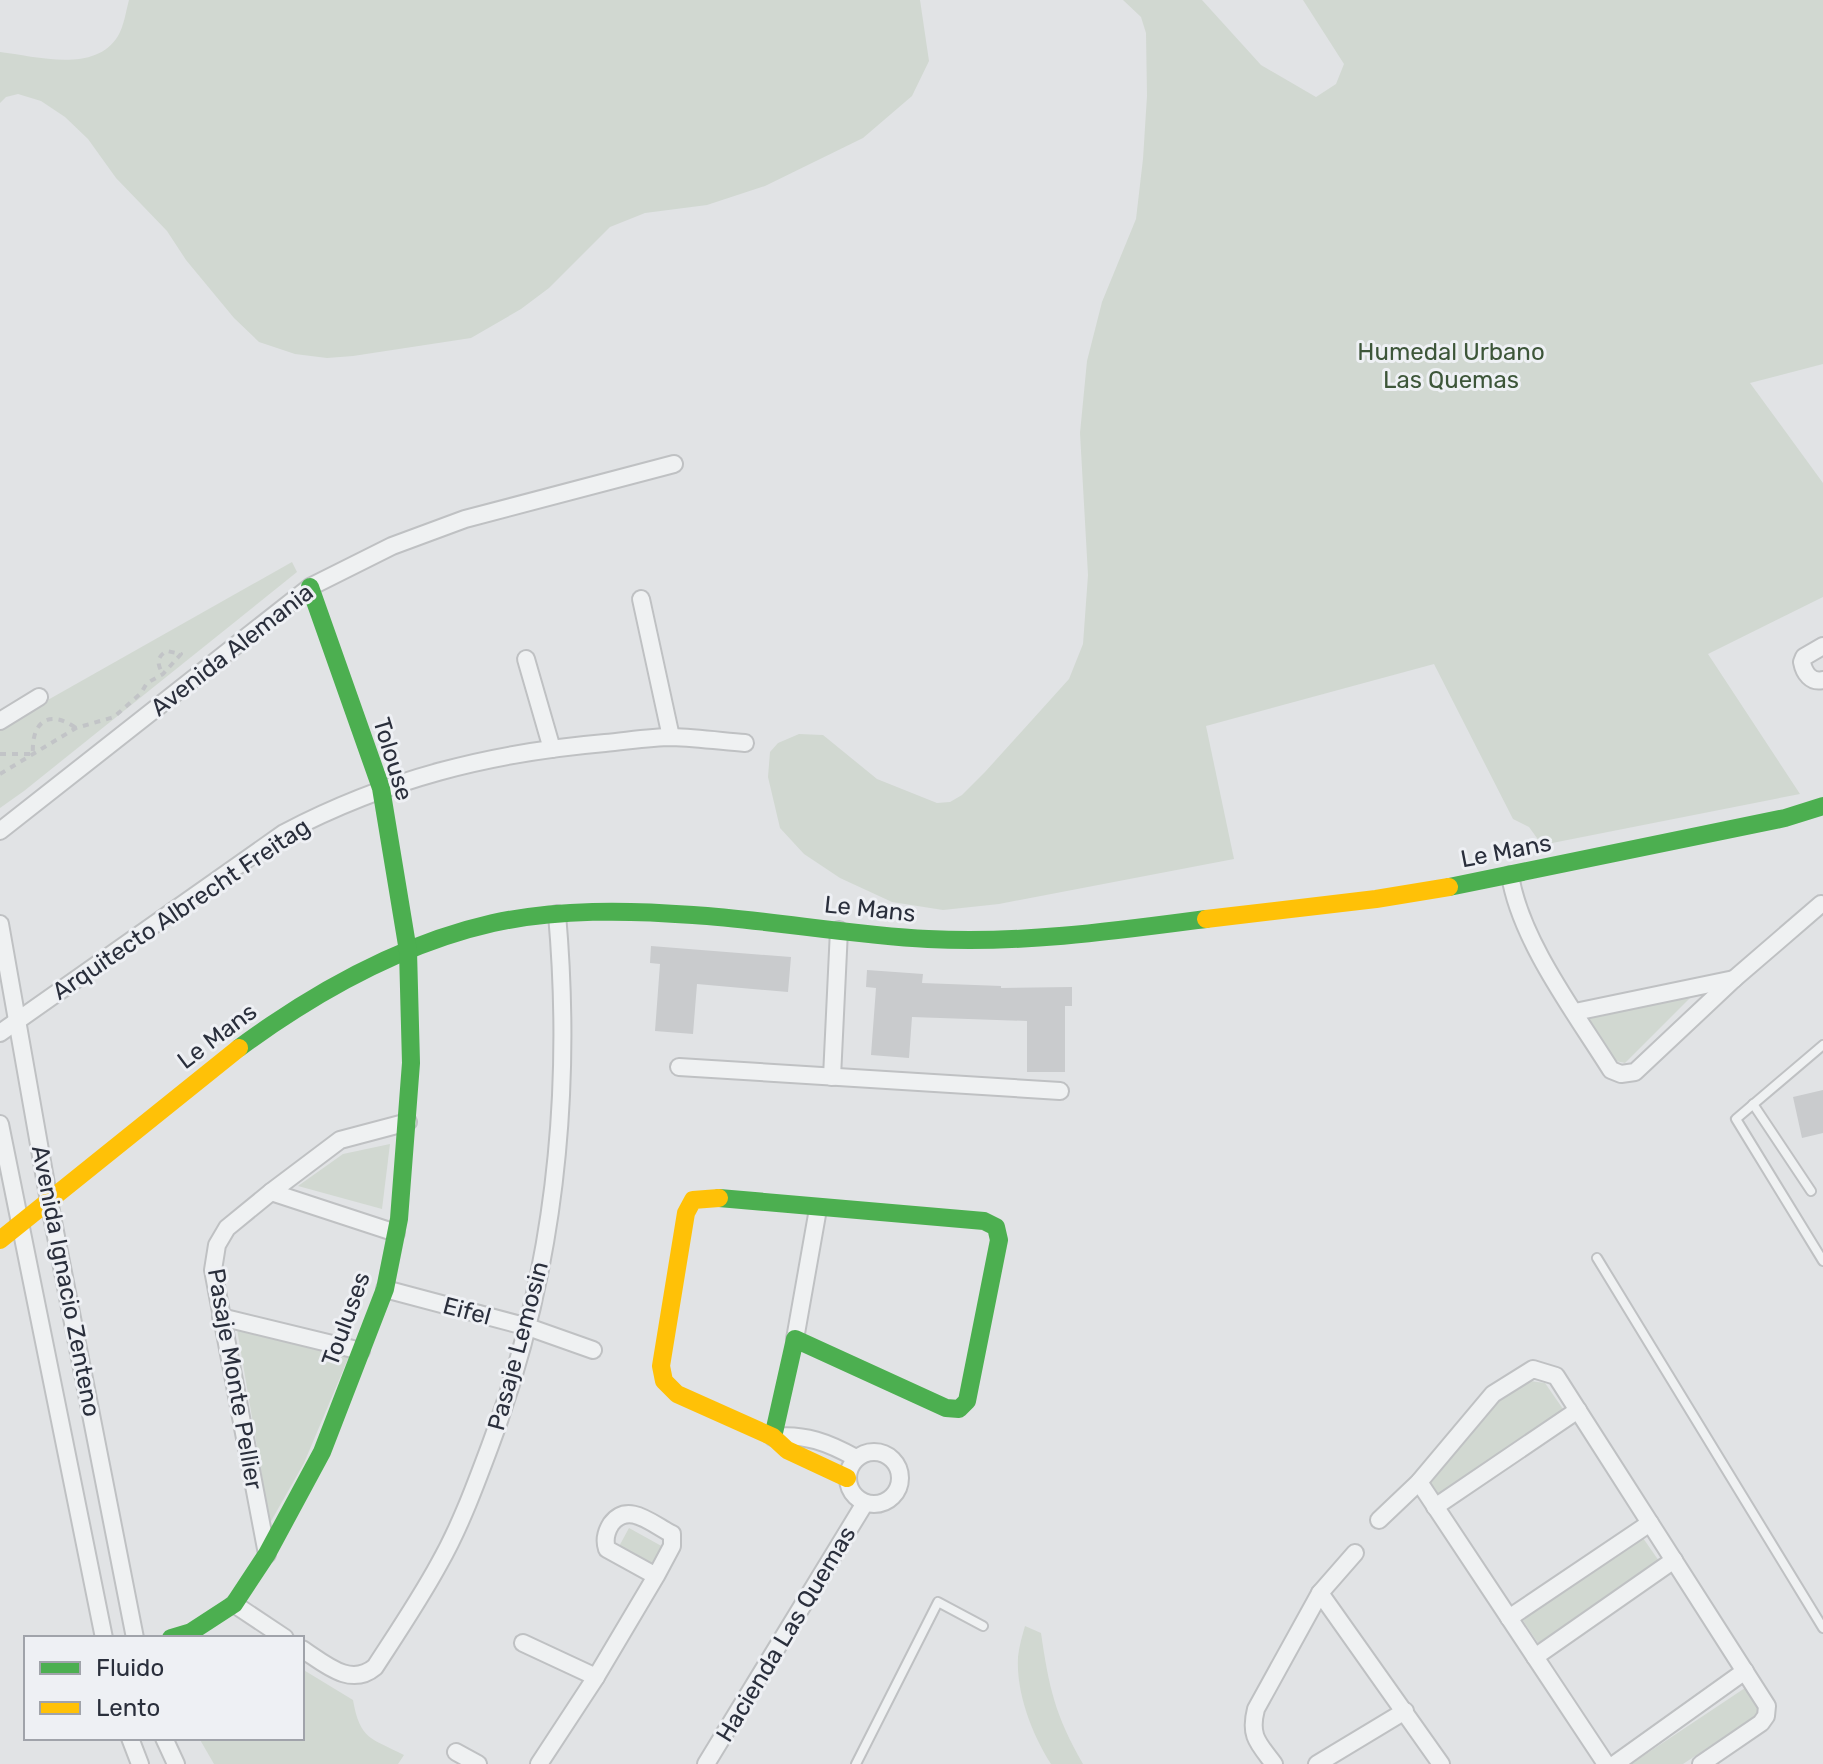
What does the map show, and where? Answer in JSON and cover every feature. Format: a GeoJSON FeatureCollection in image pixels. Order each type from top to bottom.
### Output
{"type":"FeatureCollection","features":[{"type":"Feature","properties":{"kind":"street","name":"Avenida Alemania"},"geometry":{"type":"LineString","coordinates":[[0,831],[310,587],[392,546],[465,519],[674,464]]}},
{"type":"Feature","properties":{"kind":"street","name":"Tolouse"},"geometry":{"type":"LineString","coordinates":[[310,587],[381,788],[408,951]]}},
{"type":"Feature","properties":{"kind":"street"},"geometry":{"type":"LineString","coordinates":[[641,599],[671,737]]}},
{"type":"Feature","properties":{"kind":"street"},"geometry":{"type":"LineString","coordinates":[[1823,646],[1804,657],[1802,662],[1810,679],[1823,680]]}},
{"type":"Feature","properties":{"kind":"street"},"geometry":{"type":"LineString","coordinates":[[526,659],[552,749]]}},
{"type":"Feature","properties":{"kind":"street"},"geometry":{"type":"LineString","coordinates":[[0,721],[39,697]]}},
{"type":"Feature","properties":{"kind":"street","name":"Arquitecto Albrecht Freitag"},"geometry":{"type":"LineString","coordinates":[[0,1033],[284,833],[381,788],[444,769],[552,749],[671,737],[745,743]]}},
{"type":"Feature","properties":{"kind":"street","name":"Le Mans"},"geometry":{"type":"LineString","coordinates":[[0,1240],[218,1063],[284,1015],[348,976],[440,938],[486,924],[557,914],[635,911],[955,940],[1073,935],[1425,891],[1785,818],[1823,806]]}},
{"type":"Feature","properties":{"kind":"street"},"geometry":{"type":"LineString","coordinates":[[1510,875],[1514,899],[1526,929],[1611,1070],[1621,1074],[1635,1072],[1734,979],[1821,904]]}},
{"type":"Feature","properties":{"kind":"street","name":"Pasaje Lemosin"},"geometry":{"type":"LineString","coordinates":[[304,1650],[344,1675],[364,1675],[375,1667],[440,1563],[498,1424],[528,1327],[548,1233],[560,1131],[564,1022],[557,914]]}},
{"type":"Feature","properties":{"kind":"street","name":"Avenida Ignacio Zenteno"},"geometry":{"type":"LineString","coordinates":[[0,924],[49,1201],[135,1636]]}},
{"type":"Feature","properties":{"kind":"street"},"geometry":{"type":"LineString","coordinates":[[832,1077],[839,930]]}},
{"type":"Feature","properties":{"kind":"street","name":"Touluses"},"geometry":{"type":"LineString","coordinates":[[178,1636],[191,1632],[234,1604],[267,1554],[322,1452],[385,1289],[396,1233],[408,1122],[411,1063],[408,951]]}},
{"type":"Feature","properties":{"kind":"street"},"geometry":{"type":"LineString","coordinates":[[1575,1012],[1734,979]]}},
{"type":"Feature","properties":{"kind":"street"},"geometry":{"type":"LineString","coordinates":[[679,1067],[1060,1091]]}},
{"type":"Feature","properties":{"kind":"street","name":"Pasaje Monte Pellier"},"geometry":{"type":"LineString","coordinates":[[267,1554],[213,1270],[217,1245],[234,1221],[340,1140],[408,1122]]}},
{"type":"Feature","properties":{"kind":"street","name":"Avenida Ignacio Zenteno"},"geometry":{"type":"LineString","coordinates":[[0,1124],[104,1636]]}},
{"type":"Feature","properties":{"kind":"street"},"geometry":{"type":"LineString","coordinates":[[271,1192],[396,1233]]}},
{"type":"Feature","properties":{"kind":"street"},"geometry":{"type":"LineString","coordinates":[[773,1437],[790,1435],[821,1440],[856,1458],[849,1467],[847,1478],[787,1450],[773,1437],[677,1394],[664,1381],[661,1366],[686,1213],[693,1200],[709,1197],[818,1209],[984,1221],[996,1227],[999,1240],[967,1401],[959,1409],[946,1408],[795,1339]]}},
{"type":"Feature","properties":{"kind":"street"},"geometry":{"type":"LineString","coordinates":[[773,1437],[795,1339],[818,1209]]}},
{"type":"Feature","properties":{"kind":"street","name":"Eifel"},"geometry":{"type":"LineString","coordinates":[[385,1289],[528,1327],[593,1350]]}},
{"type":"Feature","properties":{"kind":"street"},"geometry":{"type":"LineString","coordinates":[[221,1317],[361,1351]]}},
{"type":"Feature","properties":{"kind":"street"},"geometry":{"type":"LineString","coordinates":[[1379,1520],[1419,1482],[1493,1394],[1533,1369],[1556,1376],[1767,1706],[1761,1723],[1701,1764]]}},
{"type":"Feature","properties":{"kind":"street"},"geometry":{"type":"LineString","coordinates":[[1435,1507],[1578,1410]]}},
{"type":"Feature","properties":{"kind":"street","name":"Hacienda Las Quemas"},"geometry":{"type":"LineString","coordinates":[[847,1478],[855,1498],[876,1505],[887,1502],[900,1484],[900,1473],[887,1456],[877,1452],[856,1458]]}},
{"type":"Feature","properties":{"kind":"street"},"geometry":{"type":"LineString","coordinates":[[1419,1482],[1606,1764]]}},
{"type":"Feature","properties":{"kind":"street","name":"Hacienda Las Quemas"},"geometry":{"type":"LineString","coordinates":[[706,1764],[865,1503]]}},
{"type":"Feature","properties":{"kind":"street"},"geometry":{"type":"LineString","coordinates":[[1509,1618],[1650,1523]]}},
{"type":"Feature","properties":{"kind":"street"},"geometry":{"type":"LineString","coordinates":[[1274,1764],[1255,1739],[1252,1726],[1256,1709],[1320,1593],[1355,1553]]}},
{"type":"Feature","properties":{"kind":"street"},"geometry":{"type":"LineString","coordinates":[[1535,1657],[1674,1560]]}},
{"type":"Feature","properties":{"kind":"street"},"geometry":{"type":"LineString","coordinates":[[539,1764],[596,1677],[656,1576]]}},
{"type":"Feature","properties":{"kind":"street"},"geometry":{"type":"LineString","coordinates":[[1320,1593],[1441,1764]]}},
{"type":"Feature","properties":{"kind":"street"},"geometry":{"type":"LineString","coordinates":[[234,1604],[282,1636]]}},
{"type":"Feature","properties":{"kind":"street"},"geometry":{"type":"LineString","coordinates":[[523,1643],[596,1677]]}},
{"type":"Feature","properties":{"kind":"street"},"geometry":{"type":"LineString","coordinates":[[1615,1764],[1745,1671]]}},
{"type":"Feature","properties":{"kind":"street"},"geometry":{"type":"LineString","coordinates":[[1317,1764],[1405,1711]]}},
{"type":"Feature","properties":{"kind":"street"},"geometry":{"type":"LineString","coordinates":[[131,1740],[140,1764]]}},
{"type":"Feature","properties":{"kind":"street"},"geometry":{"type":"LineString","coordinates":[[165,1740],[176,1764]]}},
{"type":"Feature","properties":{"kind":"street"},"geometry":{"type":"LineString","coordinates":[[456,1752],[478,1764]]}},
{"type":"Feature","properties":{"kind":"lane"},"geometry":{"type":"LineString","coordinates":[[1823,1045],[1736,1119],[1823,1261]]}},
{"type":"Feature","properties":{"kind":"lane"},"geometry":{"type":"LineString","coordinates":[[1753,1104],[1811,1191]]}},
{"type":"Feature","properties":{"kind":"lane"},"geometry":{"type":"LineString","coordinates":[[1597,1258],[1823,1628]]}},
{"type":"Feature","properties":{"kind":"lane"},"geometry":{"type":"LineString","coordinates":[[856,1764],[938,1602],[983,1626]]}},
{"type":"Feature","properties":{"kind":"path"},"geometry":{"type":"LineString","coordinates":[[0,774],[76,728],[114,717],[141,693],[147,683],[163,674],[181,654],[167,651],[161,654],[158,667],[163,674]]}},
{"type":"Feature","properties":{"kind":"path"},"geometry":{"type":"LineString","coordinates":[[33,754],[35,729],[43,721],[56,718],[76,728]]}},
{"type":"Feature","properties":{"kind":"path"},"geometry":{"type":"LineString","coordinates":[[0,754],[33,754]]}},
{"type":"Feature","properties":{"kind":"green space"},"geometry":{"type":"Polygon","coordinates":[[[129,0],[920,0],[929,61],[912,96],[863,138],[765,186],[707,205],[645,213],[610,227],[549,288],[521,309],[471,338],[327,358],[295,354],[259,342],[234,318],[186,260],[167,231],[116,178],[88,139],[65,117],[41,101],[18,94],[6,97],[0,103],[0,52],[64,60],[95,55],[108,48],[118,36],[129,0]]]}},
{"type":"Feature","properties":{"kind":"green space","name":"Humedal Urbano Las Quemas"},"geometry":{"type":"Polygon","coordinates":[[[1123,0],[1202,0],[1261,65],[1316,97],[1336,84],[1344,64],[1303,0],[1823,0],[1823,364],[1750,383],[1823,483],[1823,597],[1708,654],[1800,794],[1542,845],[1529,827],[1513,819],[1434,664],[1206,726],[1234,859],[999,904],[943,910],[892,902],[840,878],[804,854],[780,828],[768,777],[770,752],[778,743],[799,734],[823,735],[877,779],[937,803],[950,802],[962,795],[985,772],[1069,679],[1083,644],[1088,575],[1080,433],[1087,361],[1102,302],[1136,219],[1143,159],[1147,96],[1146,33],[1141,17],[1123,0]]]}},
{"type":"Feature","properties":{"kind":"green space"},"geometry":{"type":"Polygon","coordinates":[[[292,562],[297,572],[0,808],[0,727],[292,562]]]}},
{"type":"Feature","properties":{"kind":"green space"},"geometry":{"type":"Polygon","coordinates":[[[1696,992],[1625,1063],[1611,1060],[1583,1017],[1696,992]]]}},
{"type":"Feature","properties":{"kind":"green space"},"geometry":{"type":"Polygon","coordinates":[[[390,1144],[382,1209],[298,1186],[343,1154],[390,1144]]]}},
{"type":"Feature","properties":{"kind":"green space"},"geometry":{"type":"Polygon","coordinates":[[[237,1329],[350,1354],[304,1463],[270,1523],[237,1329]]]}},
{"type":"Feature","properties":{"kind":"green space"},"geometry":{"type":"Polygon","coordinates":[[[1530,1381],[1545,1383],[1563,1409],[1437,1497],[1431,1483],[1498,1401],[1530,1381]]]}},
{"type":"Feature","properties":{"kind":"green space"},"geometry":{"type":"Polygon","coordinates":[[[629,1528],[665,1548],[652,1572],[616,1552],[629,1528]]]}},
{"type":"Feature","properties":{"kind":"green space"},"geometry":{"type":"Polygon","coordinates":[[[1643,1538],[1659,1561],[1538,1643],[1522,1619],[1643,1538]]]}},
{"type":"Feature","properties":{"kind":"green space"},"geometry":{"type":"Polygon","coordinates":[[[1025,1626],[1041,1633],[1054,1701],[1083,1764],[1051,1764],[1032,1726],[1018,1671],[1018,1653],[1025,1626]]]}},
{"type":"Feature","properties":{"kind":"green space"},"geometry":{"type":"Polygon","coordinates":[[[304,1670],[353,1700],[359,1723],[369,1736],[404,1755],[398,1764],[214,1764],[200,1740],[304,1740],[304,1670]]]}},
{"type":"Feature","properties":{"kind":"green space"},"geometry":{"type":"Polygon","coordinates":[[[1745,1688],[1761,1712],[1683,1764],[1631,1764],[1745,1688]]]}},
{"type":"Feature","properties":{"kind":"building"},"geometry":{"type":"Polygon","coordinates":[[[651,946],[791,957],[788,992],[697,984],[693,1034],[655,1031],[660,964],[650,963],[651,946]]]}},
{"type":"Feature","properties":{"kind":"building"},"geometry":{"type":"Polygon","coordinates":[[[867,970],[923,974],[922,983],[1001,988],[1072,987],[1072,1006],[1065,1006],[1065,1072],[1027,1072],[1027,1021],[912,1017],[909,1058],[871,1055],[876,988],[866,987],[867,970]]]}},
{"type":"Feature","properties":{"kind":"building"},"geometry":{"type":"Polygon","coordinates":[[[1823,1090],[1823,1133],[1802,1138],[1793,1097],[1823,1090]]]}},
{"type":"Feature","properties":{"kind":"traffic: fast"},"geometry":{"type":"LineString","coordinates":[[178,1636],[191,1632],[234,1604],[267,1554],[322,1452],[385,1289],[399,1219],[411,1063],[408,951],[381,788],[310,587]]}},
{"type":"Feature","properties":{"kind":"traffic: fast"},"geometry":{"type":"LineString","coordinates":[[1449,887],[1785,818],[1823,806]]}},
{"type":"Feature","properties":{"kind":"traffic: fast"},"geometry":{"type":"LineString","coordinates":[[239,1048],[328,989],[392,957],[459,932],[518,918],[593,912],[668,913],[898,937],[963,940],[1068,935],[1206,919]]}},
{"type":"Feature","properties":{"kind":"traffic: fast"},"geometry":{"type":"LineString","coordinates":[[719,1198],[984,1221],[996,1227],[999,1240],[967,1401],[959,1409],[946,1408],[795,1339],[773,1437]]}},
{"type":"Feature","properties":{"kind":"traffic: slow"},"geometry":{"type":"LineString","coordinates":[[1206,919],[1449,887]]}},
{"type":"Feature","properties":{"kind":"traffic: slow"},"geometry":{"type":"LineString","coordinates":[[0,1240],[239,1048]]}},
{"type":"Feature","properties":{"kind":"traffic: slow"},"geometry":{"type":"LineString","coordinates":[[719,1198],[693,1200],[686,1213],[661,1366],[664,1381],[677,1394],[773,1437],[787,1450],[847,1478]]}}]}
